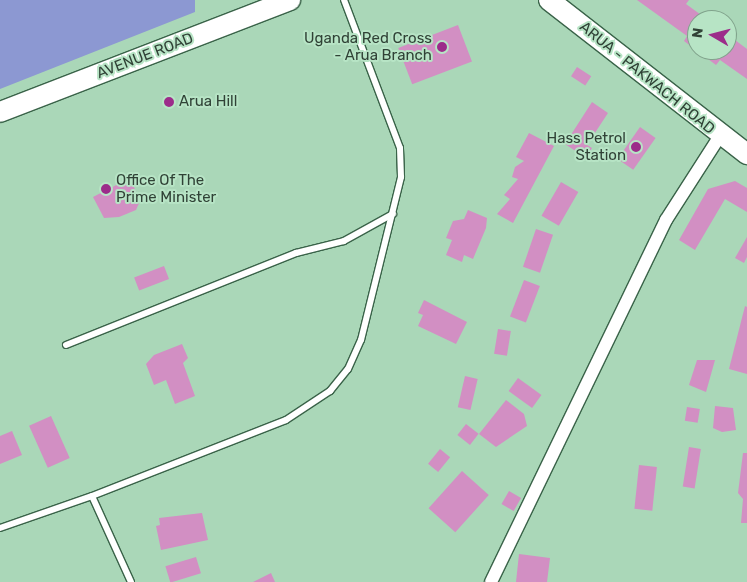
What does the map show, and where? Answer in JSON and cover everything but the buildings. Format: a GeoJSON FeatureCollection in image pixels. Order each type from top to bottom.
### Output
{"type":"FeatureCollection","features":[{"type":"Feature","properties":{"kind":"main road","name":"AVENUE ROAD"},"geometry":{"type":"LineString","coordinates":[[0,112],[290,0]]}},
{"type":"Feature","properties":{"kind":"main road","name":"ARUA - PAKWACH ROAD"},"geometry":{"type":"LineString","coordinates":[[549,0],[720,136],[747,154]]}},
{"type":"Feature","properties":{"kind":"street"},"geometry":{"type":"LineString","coordinates":[[491,582],[662,228],[720,136]]}},
{"type":"Feature","properties":{"kind":"lane"},"geometry":{"type":"LineString","coordinates":[[0,528],[92,496],[251,436],[286,420],[330,390],[348,369],[362,340],[401,177],[400,148],[344,0]]}},
{"type":"Feature","properties":{"kind":"lane"},"geometry":{"type":"LineString","coordinates":[[66,345],[296,253],[344,241],[393,214]]}},
{"type":"Feature","properties":{"kind":"lane"},"geometry":{"type":"LineString","coordinates":[[92,496],[131,582]]}},
{"type":"Feature","properties":{"kind":"shaded area"},"geometry":{"type":"Polygon","coordinates":[[[0,0],[195,0],[195,12],[0,89],[0,0]]]}},
{"type":"Feature","properties":{"kind":"place","name":"Uganda Red Cross - Arua Branch"},"geometry":{"type":"Point","coordinates":[442,47]}},
{"type":"Feature","properties":{"kind":"place","name":"Arua Hill"},"geometry":{"type":"Point","coordinates":[169,102]}},
{"type":"Feature","properties":{"kind":"place","name":"Hass Petrol Station"},"geometry":{"type":"Point","coordinates":[636,147]}},
{"type":"Feature","properties":{"kind":"place","name":"Office Of The Prime Minister"},"geometry":{"type":"Point","coordinates":[106,189]}}]}
